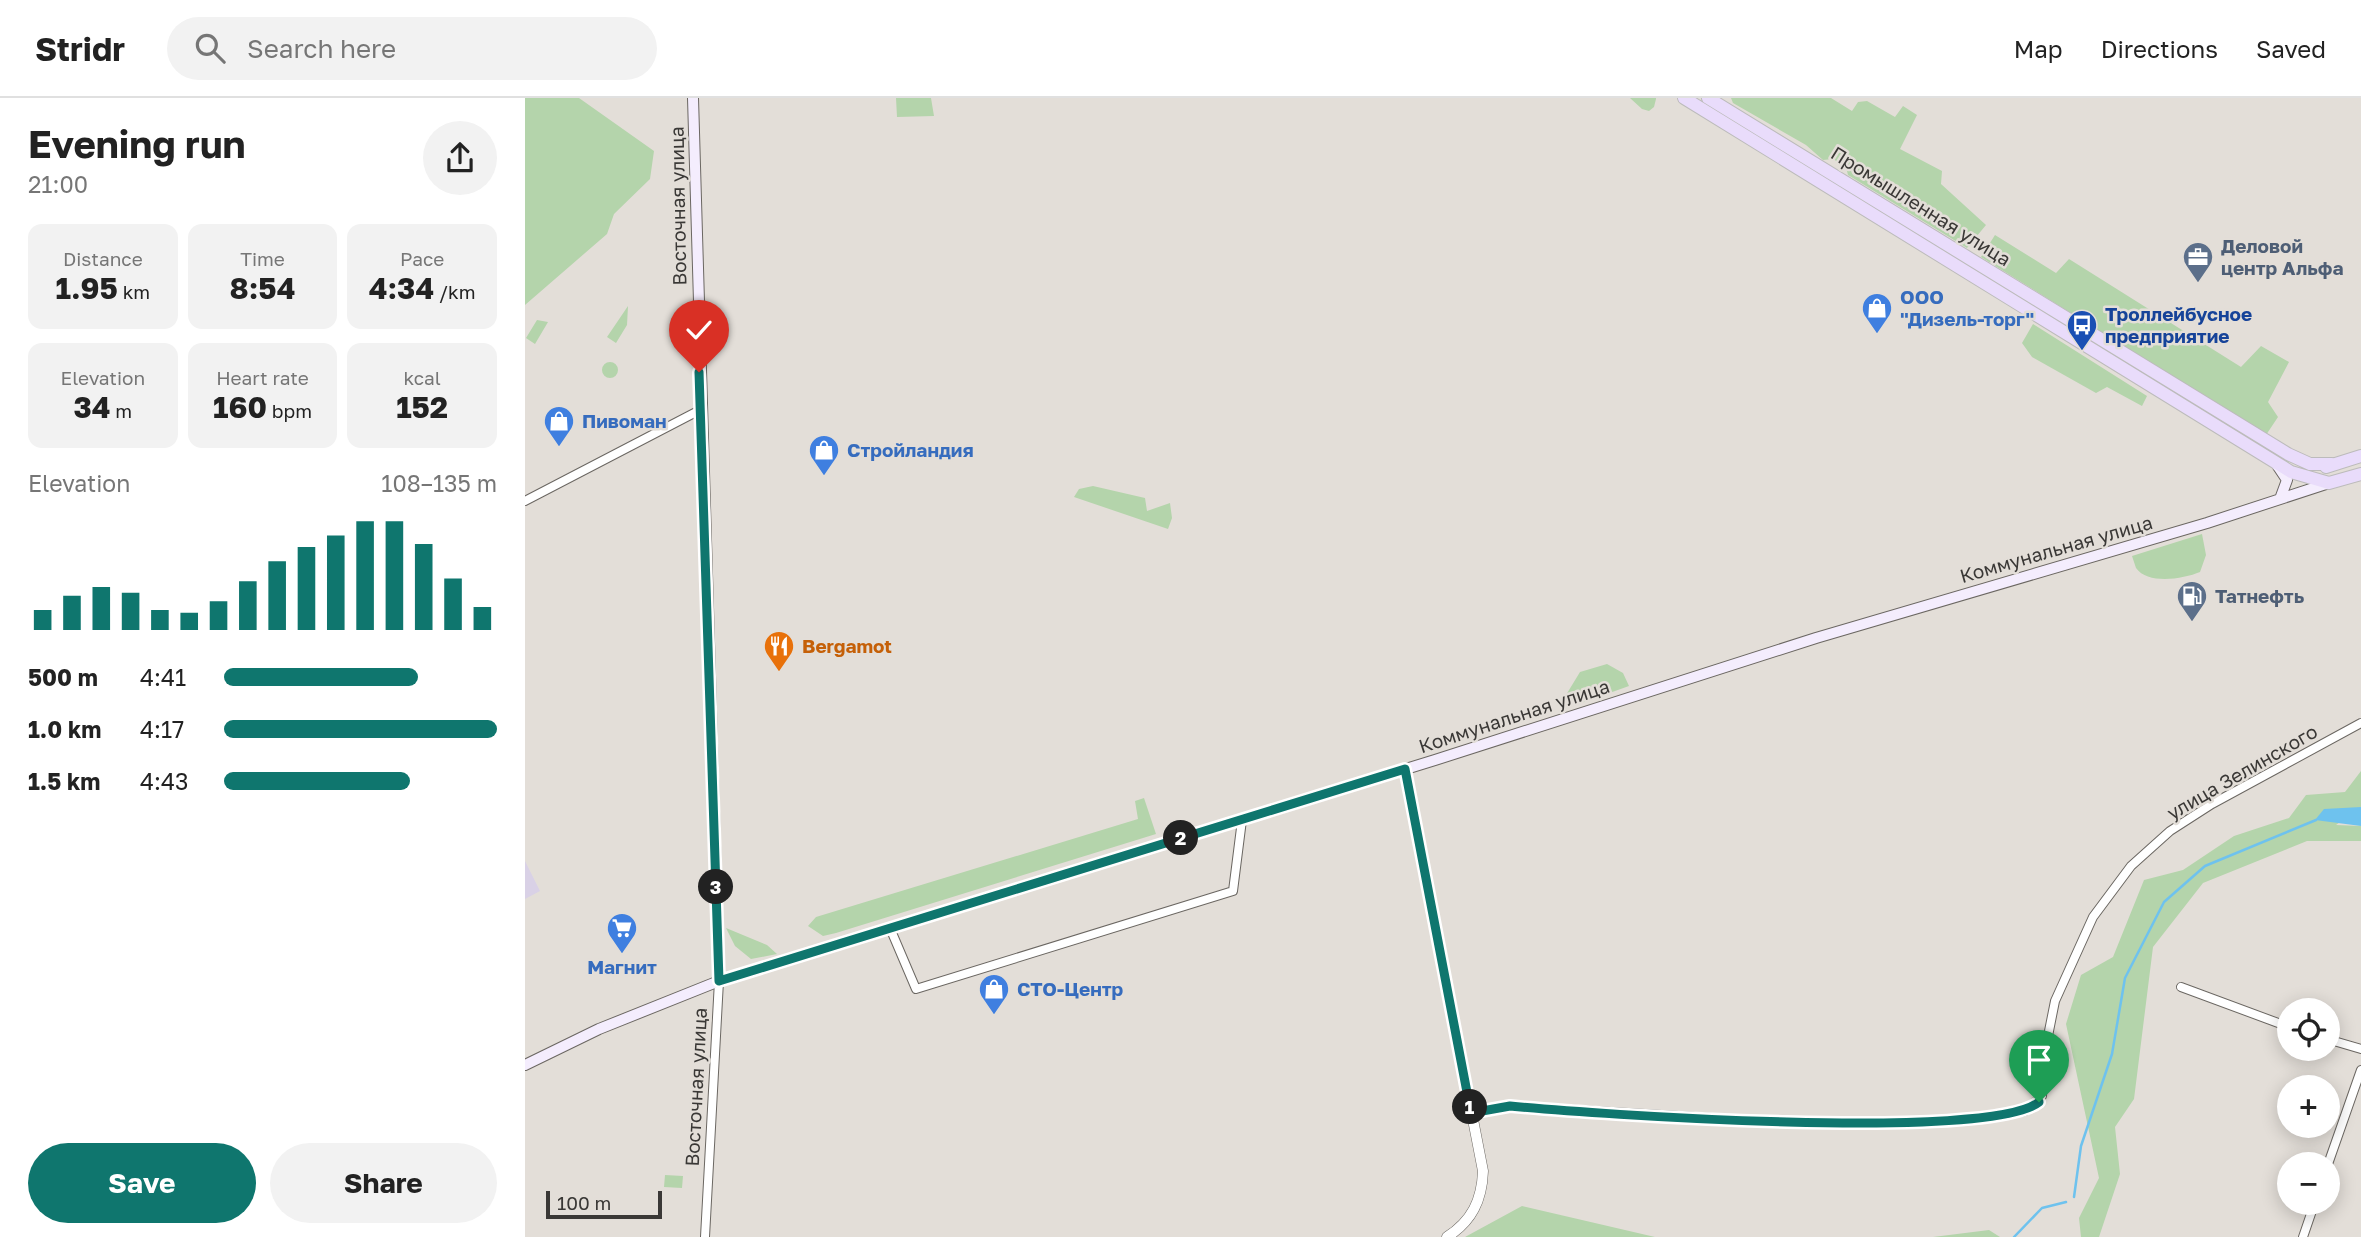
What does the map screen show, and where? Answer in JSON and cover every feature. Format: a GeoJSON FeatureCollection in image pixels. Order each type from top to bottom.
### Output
{"type":"FeatureCollection","features":[{"type":"Feature","properties":{"kind":"main road","name":"Восточная улица"},"geometry":{"type":"LineString","coordinates":[[694,98],[700,410],[719,981]]}},
{"type":"Feature","properties":{"kind":"main road","name":"Промышленная улица"},"geometry":{"type":"LineString","coordinates":[[1684,98],[1700,102],[1876,208],[2274,461],[2303,478],[2329,483]]}},
{"type":"Feature","properties":{"kind":"main road","name":"Промышленная улица"},"geometry":{"type":"LineString","coordinates":[[1708,98],[1876,208]]}},
{"type":"Feature","properties":{"kind":"main road","name":"Промышленная улица"},"geometry":{"type":"LineString","coordinates":[[2034,306],[2302,462],[2332,464]]}},
{"type":"Feature","properties":{"kind":"main road","name":"Промышленная улица"},"geometry":{"type":"LineString","coordinates":[[2280,499],[2303,478],[2332,464],[2361,456]]}},
{"type":"Feature","properties":{"kind":"main road"},"geometry":{"type":"LineString","coordinates":[[2274,461],[2287,480],[2280,499]]}},
{"type":"Feature","properties":{"kind":"main road"},"geometry":{"type":"LineString","coordinates":[[2302,462],[2306,470],[2303,478]]}},
{"type":"Feature","properties":{"kind":"main road","name":"Промышленная улица"},"geometry":{"type":"LineString","coordinates":[[2280,499],[2361,474]]}},
{"type":"Feature","properties":{"kind":"main road","name":"Коммунальная улица"},"geometry":{"type":"LineString","coordinates":[[525,1065],[599,1029],[719,981],[1242,820],[1816,638],[2280,499]]}},
{"type":"Feature","properties":{"kind":"street"},"geometry":{"type":"LineString","coordinates":[[525,501],[700,410]]}},
{"type":"Feature","properties":{"kind":"street","name":"улица Зелинского"},"geometry":{"type":"LineString","coordinates":[[1471,1113],[1510,1106],[1762,1121],[1942,1122],[2025,1111],[2042,1096],[2045,1051],[2056,1001],[2093,917],[2131,866],[2170,831],[2212,804],[2361,723]]}},
{"type":"Feature","properties":{"kind":"street"},"geometry":{"type":"LineString","coordinates":[[1405,769],[1483,1171],[1482,1187],[1474,1210],[1447,1237]]}},
{"type":"Feature","properties":{"kind":"street"},"geometry":{"type":"LineString","coordinates":[[890,928],[916,989],[940,982],[1233,891],[1242,820]]}},
{"type":"Feature","properties":{"kind":"street","name":"Восточная улица"},"geometry":{"type":"LineString","coordinates":[[705,1237],[719,981]]}},
{"type":"Feature","properties":{"kind":"street"},"geometry":{"type":"LineString","coordinates":[[2181,987],[2277,1023]]}},
{"type":"Feature","properties":{"kind":"street"},"geometry":{"type":"LineString","coordinates":[[2340,1043],[2361,1049]]}},
{"type":"Feature","properties":{"kind":"street"},"geometry":{"type":"LineString","coordinates":[[2332,1152],[2361,1070]]}},
{"type":"Feature","properties":{"kind":"street"},"geometry":{"type":"LineString","coordinates":[[2303,1237],[2311,1215]]}},
{"type":"Feature","properties":{"kind":"shaded area"},"geometry":{"type":"Polygon","coordinates":[[[525,861],[540,891],[525,899],[525,861]]]}},
{"type":"Feature","properties":{"kind":"green space"},"geometry":{"type":"Polygon","coordinates":[[[525,98],[579,98],[654,151],[650,179],[614,214],[607,234],[525,305],[525,98]]]}},
{"type":"Feature","properties":{"kind":"green space"},"geometry":{"type":"Polygon","coordinates":[[[896,98],[931,98],[934,116],[897,117],[896,98]]]}},
{"type":"Feature","properties":{"kind":"green space"},"geometry":{"type":"Polygon","coordinates":[[[1630,98],[1656,99],[1654,107],[1649,111],[1642,109],[1630,98]]]}},
{"type":"Feature","properties":{"kind":"green space"},"geometry":{"type":"Polygon","coordinates":[[[1731,98],[1831,98],[1852,111],[1858,102],[1867,101],[1895,117],[1903,106],[1917,115],[1900,149],[1942,171],[1941,184],[1986,225],[1967,248],[1848,175],[1846,167],[1833,159],[1823,160],[1806,145],[1733,103],[1731,98]]]}},
{"type":"Feature","properties":{"kind":"green space"},"geometry":{"type":"Polygon","coordinates":[[[1995,235],[2056,273],[2069,259],[2241,367],[2261,346],[2289,362],[2268,402],[2278,417],[2266,435],[1981,257],[1995,235]]]}},
{"type":"Feature","properties":{"kind":"green space"},"geometry":{"type":"Polygon","coordinates":[[[628,306],[627,325],[616,343],[607,337],[628,306]]]}},
{"type":"Feature","properties":{"kind":"green space"},"geometry":{"type":"Polygon","coordinates":[[[2056,317],[2285,458],[2291,465],[2054,321],[2056,317]]]}},
{"type":"Feature","properties":{"kind":"green space"},"geometry":{"type":"Polygon","coordinates":[[[537,320],[548,322],[535,344],[526,338],[537,320]]]}},
{"type":"Feature","properties":{"kind":"green space"},"geometry":{"type":"Polygon","coordinates":[[[2033,324],[2147,396],[2142,406],[2107,387],[2096,393],[2032,357],[2022,343],[2033,324]]]}},
{"type":"Feature","properties":{"kind":"green space"},"geometry":{"type":"Polygon","coordinates":[[[610,362],[616,364],[616,376],[610,378],[604,376],[602,370],[604,364],[610,362]]]}},
{"type":"Feature","properties":{"kind":"green space"},"geometry":{"type":"Polygon","coordinates":[[[1093,486],[1145,498],[1147,511],[1170,503],[1172,518],[1168,529],[1074,497],[1079,489],[1093,486]]]}},
{"type":"Feature","properties":{"kind":"green space"},"geometry":{"type":"Polygon","coordinates":[[[2202,534],[2206,555],[2200,572],[2185,577],[2157,579],[2141,573],[2136,568],[2132,556],[2202,534]]]}},
{"type":"Feature","properties":{"kind":"green space"},"geometry":{"type":"Polygon","coordinates":[[[1607,664],[1623,673],[1629,686],[1576,705],[1570,703],[1566,695],[1580,672],[1607,664]]]}},
{"type":"Feature","properties":{"kind":"green space"},"geometry":{"type":"Polygon","coordinates":[[[2361,771],[2361,807],[2336,825],[2361,826],[2361,841],[2307,841],[2203,883],[2153,947],[2134,1099],[2115,1127],[2120,1174],[2099,1237],[2081,1237],[2079,1218],[2099,1178],[2066,1024],[2081,975],[2113,957],[2144,880],[2183,870],[2234,836],[2289,818],[2306,795],[2345,792],[2361,771]]]}},
{"type":"Feature","properties":{"kind":"green space"},"geometry":{"type":"Polygon","coordinates":[[[1144,798],[1156,834],[836,933],[823,936],[808,926],[816,917],[1138,819],[1135,801],[1144,798]]]}},
{"type":"Feature","properties":{"kind":"green space"},"geometry":{"type":"Polygon","coordinates":[[[726,928],[767,945],[777,954],[751,959],[735,946],[726,928]]]}},
{"type":"Feature","properties":{"kind":"green space"},"geometry":{"type":"Polygon","coordinates":[[[665,1175],[683,1176],[682,1188],[664,1187],[665,1175]]]}},
{"type":"Feature","properties":{"kind":"green space"},"geometry":{"type":"Polygon","coordinates":[[[1522,1206],[1655,1237],[1465,1237],[1522,1206]]]}},
{"type":"Feature","properties":{"kind":"green space"},"geometry":{"type":"Polygon","coordinates":[[[1989,1230],[2000,1237],[1933,1237],[1989,1230]]]}},
{"type":"Feature","properties":{"kind":"water"},"geometry":{"type":"Polygon","coordinates":[[[2361,807],[2361,826],[2315,820],[2324,809],[2361,807]]]}},
{"type":"Feature","properties":{"kind":"waterway"},"geometry":{"type":"LineString","coordinates":[[2074,1197],[2081,1146],[2112,1054],[2125,978],[2164,902],[2205,866],[2316,820]]}},
{"type":"Feature","properties":{"kind":"waterway"},"geometry":{"type":"LineString","coordinates":[[2014,1237],[2042,1208],[2066,1202]]}},
{"type":"Feature","properties":{"kind":"place","name":"Деловой центр Альфа"},"geometry":{"type":"Point","coordinates":[2198,284]}},
{"type":"Feature","properties":{"kind":"place","name":"ООО \"Дизель-торг\""},"geometry":{"type":"Point","coordinates":[1877,335]}},
{"type":"Feature","properties":{"kind":"place","name":"Троллейбусное предприятие"},"geometry":{"type":"Point","coordinates":[2082,352]}},
{"type":"Feature","properties":{"kind":"place","name":"Пивоман"},"geometry":{"type":"Point","coordinates":[559,448]}},
{"type":"Feature","properties":{"kind":"place","name":"Стройландия"},"geometry":{"type":"Point","coordinates":[824,477]}},
{"type":"Feature","properties":{"kind":"place","name":"Татнефть"},"geometry":{"type":"Point","coordinates":[2192,623]}},
{"type":"Feature","properties":{"kind":"place","name":"Bergamot"},"geometry":{"type":"Point","coordinates":[779,673]}},
{"type":"Feature","properties":{"kind":"place","name":"Магнит"},"geometry":{"type":"Point","coordinates":[622,955]}},
{"type":"Feature","properties":{"kind":"place","name":"СТО-Центр"},"geometry":{"type":"Point","coordinates":[994,1016]}},
{"type":"Feature","properties":{"kind":"route"},"geometry":{"type":"LineString","coordinates":[[699,372],[719,981],[1405,769],[1471,1113],[1510,1106],[1762,1121],[1942,1122],[2025,1111],[2039,1102]]}}]}
